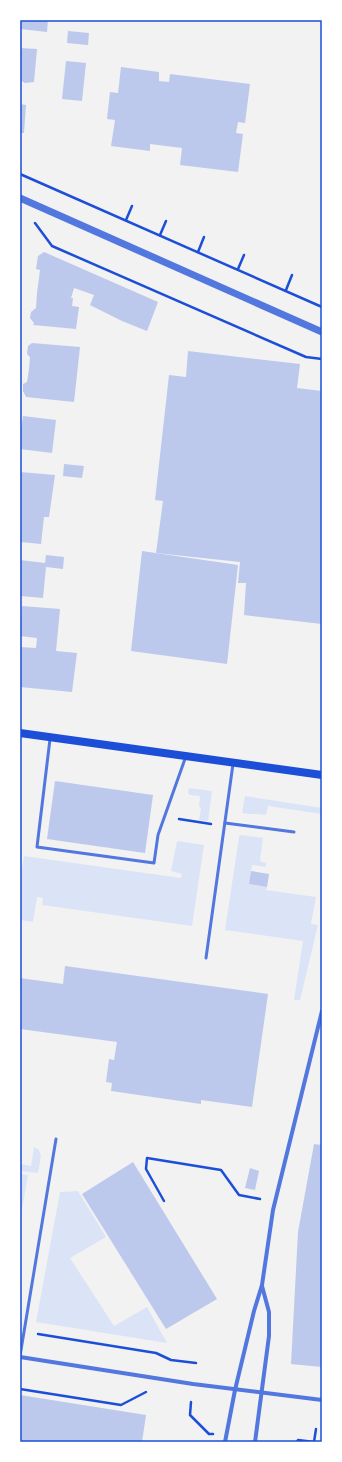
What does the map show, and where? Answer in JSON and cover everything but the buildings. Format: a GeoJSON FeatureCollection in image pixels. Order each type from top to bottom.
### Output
{"type":"FeatureCollection","features":[{"type":"Feature","properties":{"kind":"main road"},"geometry":{"type":"LineString","coordinates":[[20,733],[322,774]]}},
{"type":"Feature","properties":{"kind":"street"},"geometry":{"type":"LineString","coordinates":[[20,198],[322,332]]}},
{"type":"Feature","properties":{"kind":"street"},"geometry":{"type":"LineString","coordinates":[[225,1442],[235,1390],[254,1311],[262,1286],[273,1210],[322,1011]]}},
{"type":"Feature","properties":{"kind":"street"},"geometry":{"type":"LineString","coordinates":[[255,1442],[269,1336],[268,1312],[262,1286]]}},
{"type":"Feature","properties":{"kind":"street"},"geometry":{"type":"LineString","coordinates":[[20,1356],[235,1390],[322,1400]]}},
{"type":"Feature","properties":{"kind":"lane"},"geometry":{"type":"LineString","coordinates":[[50,738],[37,847],[154,863],[158,835],[186,756]]}},
{"type":"Feature","properties":{"kind":"lane"},"geometry":{"type":"LineString","coordinates":[[206,958],[233,763]]}},
{"type":"Feature","properties":{"kind":"lane"},"geometry":{"type":"LineString","coordinates":[[224,825],[294,832]]}},
{"type":"Feature","properties":{"kind":"lane"},"geometry":{"type":"LineString","coordinates":[[20,1356],[56,1139]]}},
{"type":"Feature","properties":{"kind":"path"},"geometry":{"type":"LineString","coordinates":[[20,174],[322,307]]}},
{"type":"Feature","properties":{"kind":"path"},"geometry":{"type":"LineString","coordinates":[[126,220],[132,206]]}},
{"type":"Feature","properties":{"kind":"path"},"geometry":{"type":"LineString","coordinates":[[30,221],[35,223],[52,246],[306,357],[322,359]]}},
{"type":"Feature","properties":{"kind":"path"},"geometry":{"type":"LineString","coordinates":[[160,235],[166,221]]}},
{"type":"Feature","properties":{"kind":"path"},"geometry":{"type":"LineString","coordinates":[[198,252],[204,237]]}},
{"type":"Feature","properties":{"kind":"path"},"geometry":{"type":"LineString","coordinates":[[238,269],[244,255]]}},
{"type":"Feature","properties":{"kind":"path"},"geometry":{"type":"LineString","coordinates":[[286,290],[292,276]]}},
{"type":"Feature","properties":{"kind":"path"},"geometry":{"type":"LineString","coordinates":[[164,816],[224,825]]}},
{"type":"Feature","properties":{"kind":"path"},"geometry":{"type":"LineString","coordinates":[[164,1201],[146,1169],[148,1158],[221,1170],[238,1195],[260,1199]]}},
{"type":"Feature","properties":{"kind":"path"},"geometry":{"type":"LineString","coordinates":[[33,1334],[156,1353],[171,1360],[196,1364]]}},
{"type":"Feature","properties":{"kind":"path"},"geometry":{"type":"LineString","coordinates":[[20,1389],[121,1405]]}},
{"type":"Feature","properties":{"kind":"path"},"geometry":{"type":"LineString","coordinates":[[191,1402],[190,1415],[208,1434],[226,1435]]}},
{"type":"Feature","properties":{"kind":"path"},"geometry":{"type":"LineString","coordinates":[[298,1442],[298,1440],[314,1442],[316,1428]]}},
{"type":"Feature","properties":{"kind":"shaded area"},"geometry":{"type":"Polygon","coordinates":[[[189,788],[212,791],[208,821],[199,820],[201,808],[199,806],[200,796],[190,795],[188,793],[189,788]]]}},
{"type":"Feature","properties":{"kind":"shaded area"},"geometry":{"type":"Polygon","coordinates":[[[245,796],[322,808],[322,814],[268,806],[266,815],[242,813],[245,796]]]}},
{"type":"Feature","properties":{"kind":"shaded area"},"geometry":{"type":"Polygon","coordinates":[[[240,835],[263,838],[260,861],[266,863],[266,867],[252,865],[249,884],[267,887],[266,890],[316,897],[311,924],[318,925],[300,1000],[294,1000],[303,941],[225,930],[240,835]]]}},
{"type":"Feature","properties":{"kind":"shaded area"},"geometry":{"type":"Polygon","coordinates":[[[177,841],[204,845],[192,926],[42,905],[43,898],[37,897],[33,922],[20,920],[20,882],[24,856],[181,878],[182,874],[171,871],[177,841]]]}},
{"type":"Feature","properties":{"kind":"shaded area"},"geometry":{"type":"Polygon","coordinates":[[[34,1147],[39,1150],[41,1156],[38,1173],[20,1171],[20,1164],[31,1166],[34,1147]]]}},
{"type":"Feature","properties":{"kind":"shaded area"},"geometry":{"type":"Polygon","coordinates":[[[20,1174],[28,1175],[20,1221],[20,1174]]]}},
{"type":"Feature","properties":{"kind":"shaded area"},"geometry":{"type":"Polygon","coordinates":[[[78,1191],[106,1237],[70,1258],[114,1326],[147,1307],[167,1343],[36,1322],[60,1192],[78,1191]]]}}]}
